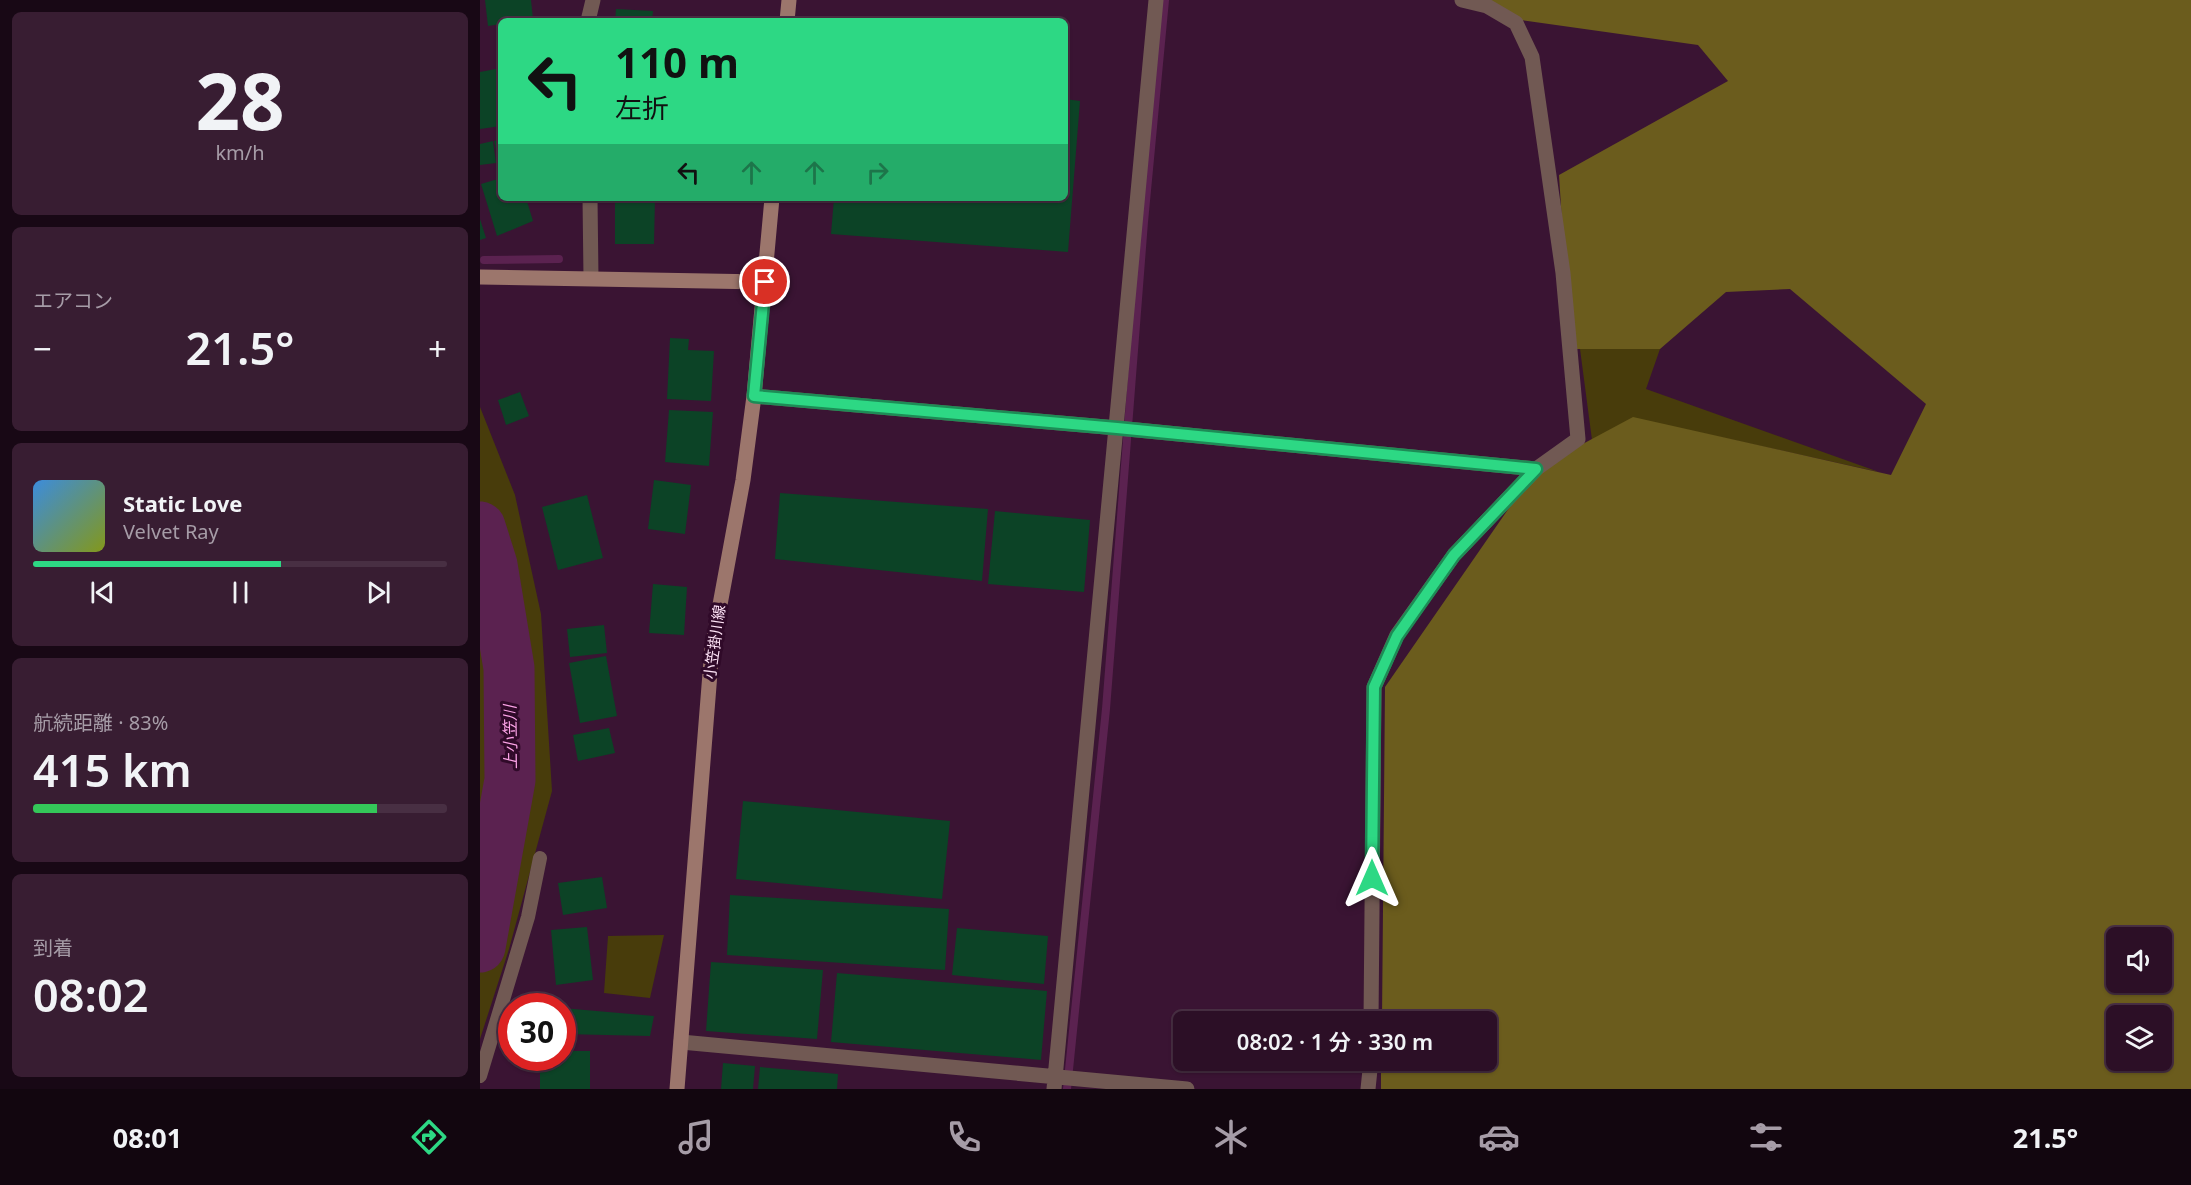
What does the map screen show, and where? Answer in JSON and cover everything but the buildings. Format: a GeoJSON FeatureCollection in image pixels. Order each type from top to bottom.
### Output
{"type":"FeatureCollection","features":[{"type":"Feature","properties":{"kind":"main road"},"geometry":{"type":"LineString","coordinates":[[787,18],[789,0]]}},
{"type":"Feature","properties":{"kind":"main road","name":"小笠掛川線"},"geometry":{"type":"LineString","coordinates":[[677,1089],[712,648],[743,480],[754,396],[772,201]]}},
{"type":"Feature","properties":{"kind":"main road"},"geometry":{"type":"LineString","coordinates":[[480,277],[765,282]]}},
{"type":"Feature","properties":{"kind":"street"},"geometry":{"type":"LineString","coordinates":[[589,18],[593,0]]}},
{"type":"Feature","properties":{"kind":"street"},"geometry":{"type":"LineString","coordinates":[[1060,1080],[1156,0]]}},
{"type":"Feature","properties":{"kind":"street"},"geometry":{"type":"LineString","coordinates":[[1371,1011],[1374,687],[1397,636],[1454,555],[1536,469],[1578,439],[1563,273],[1532,57],[1516,23],[1487,6],[1462,0]]}},
{"type":"Feature","properties":{"kind":"street"},"geometry":{"type":"LineString","coordinates":[[590,201],[591,278]]}},
{"type":"Feature","properties":{"kind":"street"},"geometry":{"type":"LineString","coordinates":[[754,396],[1141,430],[1536,469]]}},
{"type":"Feature","properties":{"kind":"street"},"geometry":{"type":"LineString","coordinates":[[681,1042],[1060,1080],[1187,1089]]}},
{"type":"Feature","properties":{"kind":"street"},"geometry":{"type":"LineString","coordinates":[[1368,1089],[1370,1071]]}},
{"type":"Feature","properties":{"kind":"lane"},"geometry":{"type":"LineString","coordinates":[[480,1076],[528,916],[540,858]]}},
{"type":"Feature","properties":{"kind":"shaded area"},"geometry":{"type":"Polygon","coordinates":[[[1456,0],[2191,0],[2191,1089],[1381,1089],[1381,1071],[1497,1071],[1497,1011],[1382,1011],[1385,687],[1536,469],[1633,417],[1891,475],[1926,404],[1790,289],[1726,292],[1660,349],[1570,349],[1559,175],[1728,81],[1698,45],[1506,18],[1456,0]]]}},
{"type":"Feature","properties":{"kind":"shaded area"},"geometry":{"type":"Polygon","coordinates":[[[1580,349],[1660,349],[1646,389],[1879,472],[1633,418],[1592,440],[1580,349]]]}},
{"type":"Feature","properties":{"kind":"shaded area"},"geometry":{"type":"Polygon","coordinates":[[[480,407],[515,495],[541,614],[552,791],[509,949],[480,1039],[480,407]]]}},
{"type":"Feature","properties":{"kind":"shaded area"},"geometry":{"type":"Polygon","coordinates":[[[664,935],[650,998],[604,993],[608,936],[664,935]]]}},
{"type":"Feature","properties":{"kind":"waterway"},"geometry":{"type":"LineString","coordinates":[[1067,1089],[1106,709],[1144,222],[1165,0]]}},
{"type":"Feature","properties":{"kind":"waterway"},"geometry":{"type":"LineString","coordinates":[[484,260],[559,259]]}},
{"type":"Feature","properties":{"kind":"waterway","name":"上小笠川"},"geometry":{"type":"LineString","coordinates":[[480,527],[492,565],[509,668],[510,780],[480,947]]}},
{"type":"Feature","properties":{"kind":"route"},"geometry":{"type":"LineString","coordinates":[[765,282],[754,396],[1117,428],[1536,469],[1454,555],[1397,636],[1374,687],[1372,878]]}}]}
